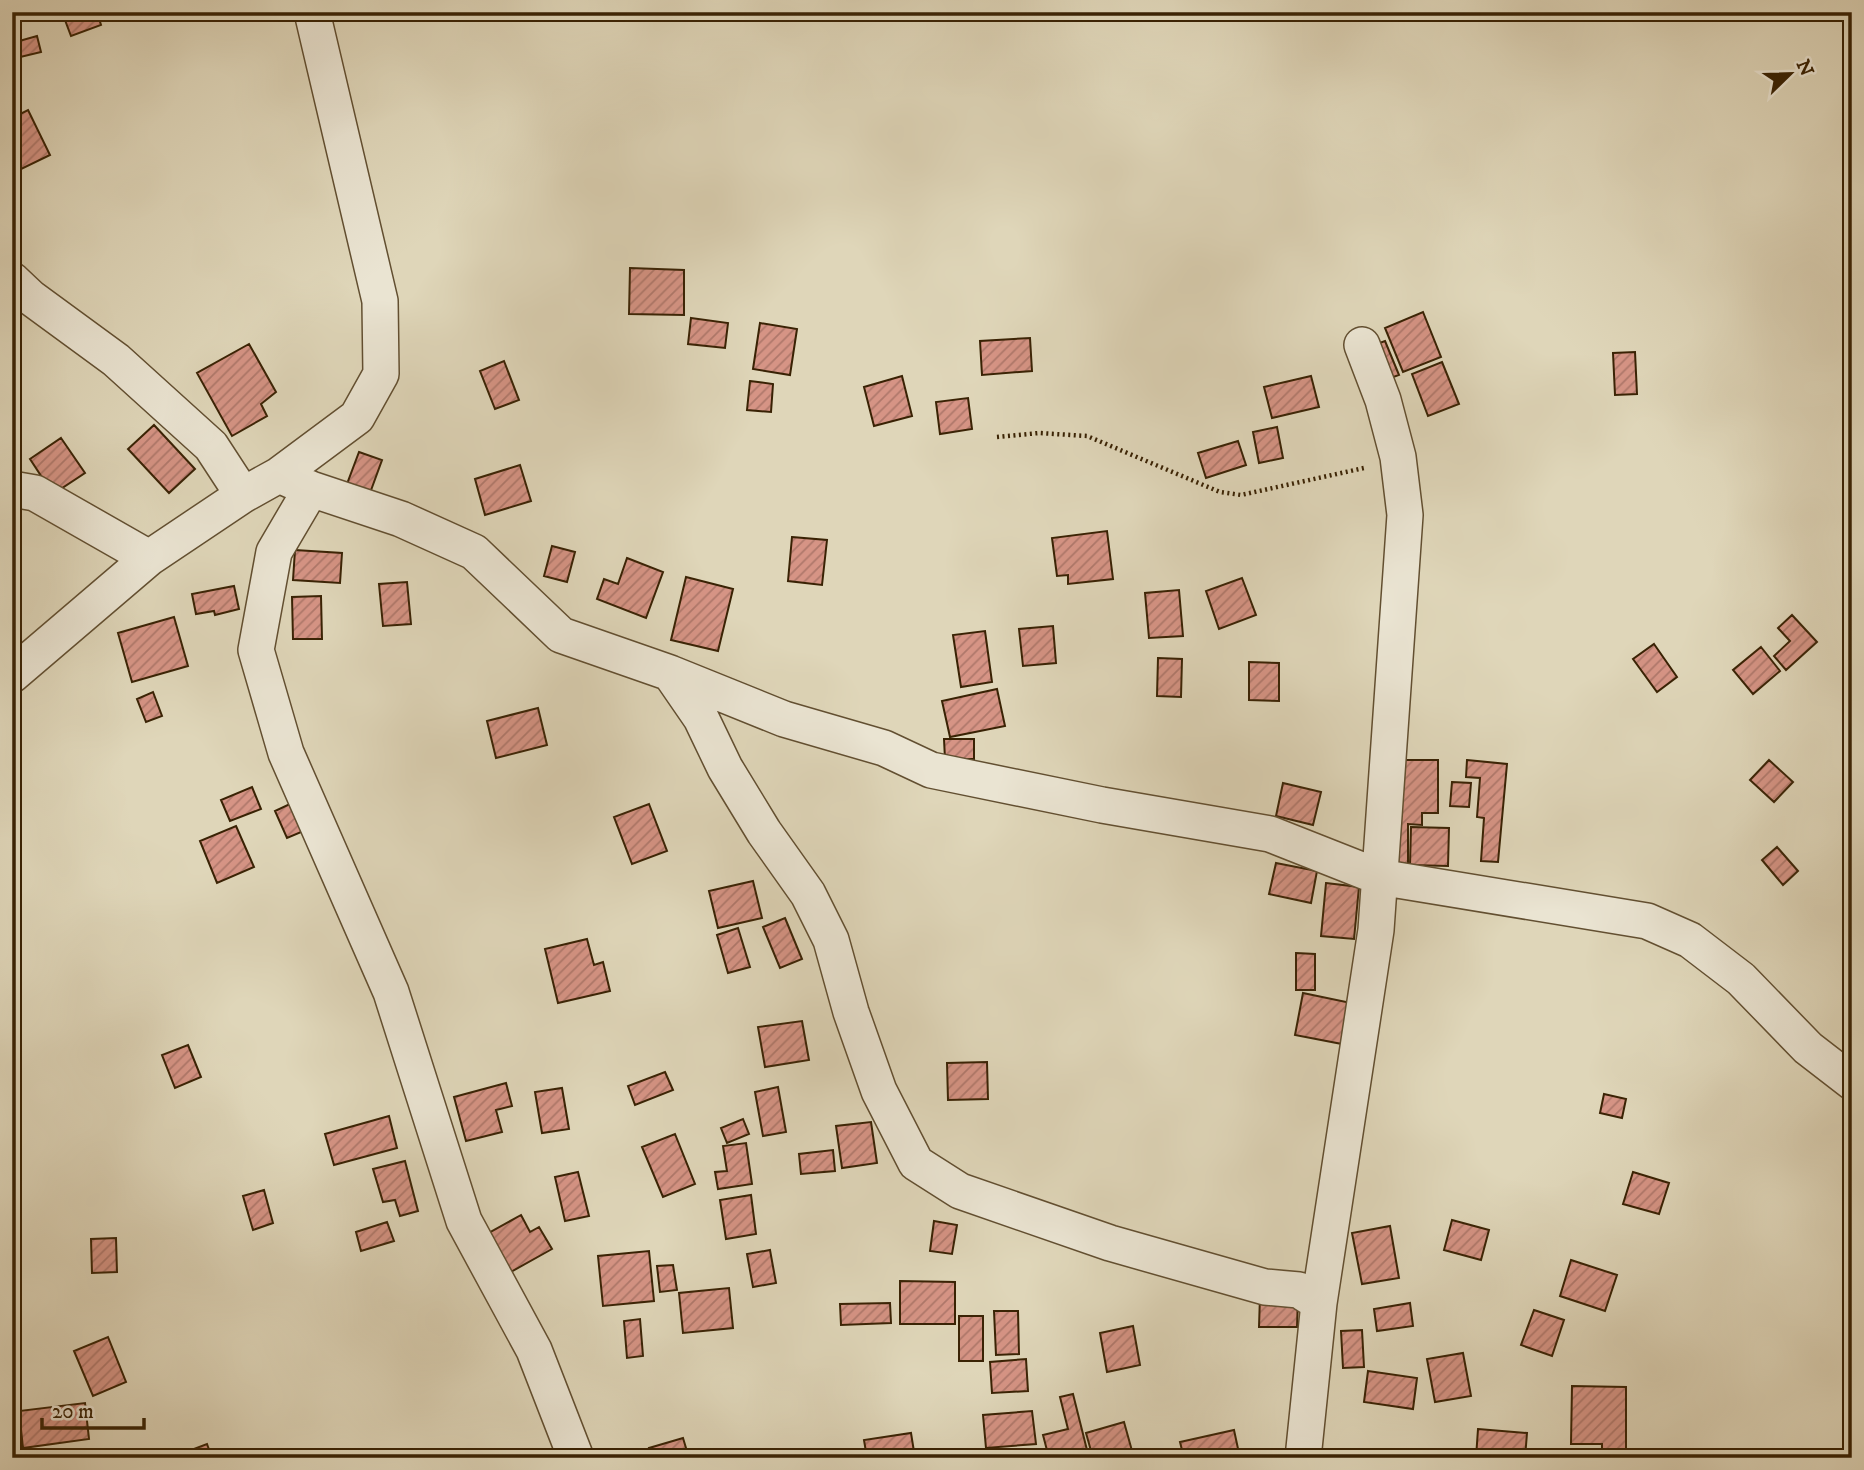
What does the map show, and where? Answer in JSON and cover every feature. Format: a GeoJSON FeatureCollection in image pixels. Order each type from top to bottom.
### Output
{"type":"FeatureCollection","features":[{"type":"Feature","properties":{"kind":"street"},"geometry":{"type":"LineString","coordinates":[[12,676],[149,558],[243,495],[279,475],[357,417],[382,374],[380,301],[312,12]]}},
{"type":"Feature","properties":{"kind":"street"},"geometry":{"type":"LineString","coordinates":[[12,280],[30,297],[116,360],[211,446],[243,495]]}},
{"type":"Feature","properties":{"kind":"street"},"geometry":{"type":"LineString","coordinates":[[1303,1458],[1319,1303],[1376,930],[1405,515],[1398,457],[1383,400],[1362,345]]}},
{"type":"Feature","properties":{"kind":"street"},"geometry":{"type":"LineString","coordinates":[[279,475],[311,489],[401,519],[474,552],[561,635],[670,673],[784,719],[884,748],[931,769],[1102,805],[1269,834],[1379,877],[1647,921],[1690,940],[1741,979],[1808,1048],[1846,1066]]}},
{"type":"Feature","properties":{"kind":"street"},"geometry":{"type":"LineString","coordinates":[[12,489],[35,493],[149,558]]}},
{"type":"Feature","properties":{"kind":"street"},"geometry":{"type":"LineString","coordinates":[[311,489],[274,552],[256,650],[286,752],[391,992],[464,1221],[534,1350],[576,1458]]}},
{"type":"Feature","properties":{"kind":"street"},"geometry":{"type":"LineString","coordinates":[[670,673],[701,718],[725,768],[764,832],[814,905],[831,940],[850,1012],[879,1091],[916,1163],[960,1191],[1110,1243],[1265,1287],[1298,1290],[1319,1303]]}},
{"type":"Feature","properties":{"kind":"path"},"geometry":{"type":"LineString","coordinates":[[997,437],[1039,433],[1087,436],[1220,492],[1241,495],[1350,472],[1398,457]]}},
{"type":"Feature","properties":{"kind":"building"},"geometry":{"type":"Polygon","coordinates":[[[62,12],[97,12],[101,25],[71,36],[62,12]]]}},
{"type":"Feature","properties":{"kind":"building"},"geometry":{"type":"Polygon","coordinates":[[[37,36],[41,52],[12,59],[12,43],[37,36]]]}},
{"type":"Feature","properties":{"kind":"building"},"geometry":{"type":"Polygon","coordinates":[[[28,110],[50,155],[13,173],[12,118],[28,110]]]}},
{"type":"Feature","properties":{"kind":"building"},"geometry":{"type":"Polygon","coordinates":[[[630,268],[684,270],[684,315],[629,314],[630,268]]]}},
{"type":"Feature","properties":{"kind":"building"},"geometry":{"type":"Polygon","coordinates":[[[1423,312],[1441,357],[1403,372],[1385,328],[1423,312]]]}},
{"type":"Feature","properties":{"kind":"building"},"geometry":{"type":"Polygon","coordinates":[[[691,318],[728,323],[725,348],[688,344],[691,318]]]}},
{"type":"Feature","properties":{"kind":"building"},"geometry":{"type":"Polygon","coordinates":[[[760,323],[797,329],[790,375],[753,369],[760,323]]]}},
{"type":"Feature","properties":{"kind":"building"},"geometry":{"type":"Polygon","coordinates":[[[1030,338],[1032,371],[982,375],[980,341],[1030,338]]]}},
{"type":"Feature","properties":{"kind":"building"},"geometry":{"type":"Polygon","coordinates":[[[1385,341],[1399,375],[1385,380],[1371,346],[1385,341]]]}},
{"type":"Feature","properties":{"kind":"building"},"geometry":{"type":"Polygon","coordinates":[[[249,344],[276,392],[261,404],[267,416],[232,436],[197,373],[249,344]]]}},
{"type":"Feature","properties":{"kind":"building"},"geometry":{"type":"Polygon","coordinates":[[[1635,352],[1637,394],[1615,395],[1613,353],[1635,352]]]}},
{"type":"Feature","properties":{"kind":"building"},"geometry":{"type":"Polygon","coordinates":[[[504,361],[519,400],[495,409],[480,371],[504,361]]]}},
{"type":"Feature","properties":{"kind":"building"},"geometry":{"type":"Polygon","coordinates":[[[1442,362],[1459,404],[1428,416],[1412,374],[1442,362]]]}},
{"type":"Feature","properties":{"kind":"building"},"geometry":{"type":"Polygon","coordinates":[[[902,376],[912,416],[874,426],[864,387],[902,376]]]}},
{"type":"Feature","properties":{"kind":"building"},"geometry":{"type":"Polygon","coordinates":[[[1311,376],[1319,407],[1272,418],[1264,387],[1311,376]]]}},
{"type":"Feature","properties":{"kind":"building"},"geometry":{"type":"Polygon","coordinates":[[[750,381],[773,384],[771,412],[747,410],[750,381]]]}},
{"type":"Feature","properties":{"kind":"building"},"geometry":{"type":"Polygon","coordinates":[[[968,398],[972,429],[940,434],[936,402],[968,398]]]}},
{"type":"Feature","properties":{"kind":"building"},"geometry":{"type":"Polygon","coordinates":[[[154,425],[195,469],[169,493],[128,449],[154,425]]]}},
{"type":"Feature","properties":{"kind":"building"},"geometry":{"type":"Polygon","coordinates":[[[1277,427],[1283,458],[1259,463],[1253,432],[1277,427]]]}},
{"type":"Feature","properties":{"kind":"building"},"geometry":{"type":"Polygon","coordinates":[[[61,438],[85,473],[53,494],[30,459],[61,438]]]}},
{"type":"Feature","properties":{"kind":"building"},"geometry":{"type":"Polygon","coordinates":[[[1238,441],[1246,465],[1206,478],[1198,453],[1238,441]]]}},
{"type":"Feature","properties":{"kind":"building"},"geometry":{"type":"Polygon","coordinates":[[[359,452],[382,460],[370,493],[347,484],[359,452]]]}},
{"type":"Feature","properties":{"kind":"building"},"geometry":{"type":"Polygon","coordinates":[[[520,465],[531,501],[485,515],[475,479],[520,465]]]}},
{"type":"Feature","properties":{"kind":"building"},"geometry":{"type":"Polygon","coordinates":[[[1107,531],[1113,579],[1068,584],[1068,575],[1057,576],[1052,538],[1107,531]]]}},
{"type":"Feature","properties":{"kind":"building"},"geometry":{"type":"Polygon","coordinates":[[[792,537],[827,540],[822,585],[788,581],[792,537]]]}},
{"type":"Feature","properties":{"kind":"building"},"geometry":{"type":"Polygon","coordinates":[[[552,546],[575,552],[567,582],[544,576],[552,546]]]}},
{"type":"Feature","properties":{"kind":"building"},"geometry":{"type":"Polygon","coordinates":[[[295,550],[342,553],[340,583],[293,580],[295,550]]]}},
{"type":"Feature","properties":{"kind":"building"},"geometry":{"type":"Polygon","coordinates":[[[627,558],[663,572],[646,618],[597,599],[604,579],[618,584],[627,558]]]}},
{"type":"Feature","properties":{"kind":"building"},"geometry":{"type":"Polygon","coordinates":[[[686,577],[733,589],[718,651],[671,640],[686,577]]]}},
{"type":"Feature","properties":{"kind":"building"},"geometry":{"type":"Polygon","coordinates":[[[1242,578],[1256,615],[1219,629],[1206,591],[1242,578]]]}},
{"type":"Feature","properties":{"kind":"building"},"geometry":{"type":"Polygon","coordinates":[[[407,582],[411,624],[383,626],[379,584],[407,582]]]}},
{"type":"Feature","properties":{"kind":"building"},"geometry":{"type":"Polygon","coordinates":[[[234,586],[239,609],[215,615],[214,611],[196,614],[192,594],[234,586]]]}},
{"type":"Feature","properties":{"kind":"building"},"geometry":{"type":"Polygon","coordinates":[[[1179,590],[1183,636],[1149,638],[1145,593],[1179,590]]]}},
{"type":"Feature","properties":{"kind":"building"},"geometry":{"type":"Polygon","coordinates":[[[321,596],[322,639],[293,639],[292,597],[321,596]]]}},
{"type":"Feature","properties":{"kind":"building"},"geometry":{"type":"Polygon","coordinates":[[[1792,615],[1817,642],[1786,670],[1774,656],[1790,641],[1778,628],[1792,615]]]}},
{"type":"Feature","properties":{"kind":"building"},"geometry":{"type":"Polygon","coordinates":[[[174,617],[188,666],[132,682],[118,633],[174,617]]]}},
{"type":"Feature","properties":{"kind":"building"},"geometry":{"type":"Polygon","coordinates":[[[1053,626],[1056,663],[1023,666],[1019,629],[1053,626]]]}},
{"type":"Feature","properties":{"kind":"building"},"geometry":{"type":"Polygon","coordinates":[[[985,631],[992,682],[961,687],[953,635],[985,631]]]}},
{"type":"Feature","properties":{"kind":"building"},"geometry":{"type":"Polygon","coordinates":[[[1654,644],[1677,677],[1657,692],[1633,659],[1654,644]]]}},
{"type":"Feature","properties":{"kind":"building"},"geometry":{"type":"Polygon","coordinates":[[[1761,647],[1780,671],[1753,694],[1733,670],[1761,647]]]}},
{"type":"Feature","properties":{"kind":"building"},"geometry":{"type":"Polygon","coordinates":[[[1158,658],[1182,659],[1181,697],[1157,696],[1158,658]]]}},
{"type":"Feature","properties":{"kind":"building"},"geometry":{"type":"Polygon","coordinates":[[[1249,662],[1279,663],[1279,701],[1249,700],[1249,662]]]}},
{"type":"Feature","properties":{"kind":"building"},"geometry":{"type":"Polygon","coordinates":[[[997,689],[1005,726],[950,737],[942,701],[997,689]]]}},
{"type":"Feature","properties":{"kind":"building"},"geometry":{"type":"Polygon","coordinates":[[[153,692],[162,716],[146,722],[137,699],[153,692]]]}},
{"type":"Feature","properties":{"kind":"building"},"geometry":{"type":"Polygon","coordinates":[[[538,708],[547,745],[496,758],[487,721],[538,708]]]}},
{"type":"Feature","properties":{"kind":"building"},"geometry":{"type":"Polygon","coordinates":[[[944,739],[974,739],[974,759],[945,759],[944,739]]]}},
{"type":"Feature","properties":{"kind":"building"},"geometry":{"type":"Polygon","coordinates":[[[1395,760],[1438,760],[1438,813],[1422,813],[1422,825],[1408,824],[1408,864],[1388,864],[1395,760]]]}},
{"type":"Feature","properties":{"kind":"building"},"geometry":{"type":"Polygon","coordinates":[[[1467,760],[1507,764],[1498,862],[1481,861],[1484,818],[1477,817],[1480,778],[1466,777],[1467,760]]]}},
{"type":"Feature","properties":{"kind":"building"},"geometry":{"type":"Polygon","coordinates":[[[1769,760],[1793,782],[1774,802],[1750,780],[1769,760]]]}},
{"type":"Feature","properties":{"kind":"building"},"geometry":{"type":"Polygon","coordinates":[[[1452,782],[1471,783],[1469,807],[1450,806],[1452,782]]]}},
{"type":"Feature","properties":{"kind":"building"},"geometry":{"type":"Polygon","coordinates":[[[1283,783],[1321,792],[1313,825],[1276,816],[1283,783]]]}},
{"type":"Feature","properties":{"kind":"building"},"geometry":{"type":"Polygon","coordinates":[[[252,787],[261,809],[230,821],[221,800],[252,787]]]}},
{"type":"Feature","properties":{"kind":"building"},"geometry":{"type":"Polygon","coordinates":[[[294,802],[306,830],[287,838],[275,811],[294,802]]]}},
{"type":"Feature","properties":{"kind":"building"},"geometry":{"type":"Polygon","coordinates":[[[649,804],[667,851],[632,864],[614,817],[649,804]]]}},
{"type":"Feature","properties":{"kind":"building"},"geometry":{"type":"Polygon","coordinates":[[[236,826],[254,867],[217,883],[200,841],[236,826]]]}},
{"type":"Feature","properties":{"kind":"building"},"geometry":{"type":"Polygon","coordinates":[[[1411,827],[1449,828],[1448,866],[1410,865],[1411,827]]]}},
{"type":"Feature","properties":{"kind":"building"},"geometry":{"type":"Polygon","coordinates":[[[1777,847],[1798,871],[1783,885],[1762,860],[1777,847]]]}},
{"type":"Feature","properties":{"kind":"building"},"geometry":{"type":"Polygon","coordinates":[[[1276,863],[1317,871],[1311,903],[1269,894],[1276,863]]]}},
{"type":"Feature","properties":{"kind":"building"},"geometry":{"type":"Polygon","coordinates":[[[753,881],[762,918],[718,928],[709,891],[753,881]]]}},
{"type":"Feature","properties":{"kind":"building"},"geometry":{"type":"Polygon","coordinates":[[[1326,883],[1359,887],[1354,939],[1321,936],[1326,883]]]}},
{"type":"Feature","properties":{"kind":"building"},"geometry":{"type":"Polygon","coordinates":[[[785,918],[802,959],[780,968],[763,927],[785,918]]]}},
{"type":"Feature","properties":{"kind":"building"},"geometry":{"type":"Polygon","coordinates":[[[738,928],[750,967],[728,973],[717,935],[738,928]]]}},
{"type":"Feature","properties":{"kind":"building"},"geometry":{"type":"Polygon","coordinates":[[[587,939],[594,965],[603,962],[610,991],[558,1003],[545,949],[587,939]]]}},
{"type":"Feature","properties":{"kind":"building"},"geometry":{"type":"Polygon","coordinates":[[[1296,953],[1315,954],[1315,990],[1296,990],[1296,953]]]}},
{"type":"Feature","properties":{"kind":"building"},"geometry":{"type":"Polygon","coordinates":[[[1303,993],[1351,1003],[1342,1044],[1295,1035],[1303,993]]]}},
{"type":"Feature","properties":{"kind":"building"},"geometry":{"type":"Polygon","coordinates":[[[802,1021],[809,1060],[765,1067],[758,1027],[802,1021]]]}},
{"type":"Feature","properties":{"kind":"building"},"geometry":{"type":"Polygon","coordinates":[[[188,1045],[201,1077],[175,1088],[162,1055],[188,1045]]]}},
{"type":"Feature","properties":{"kind":"building"},"geometry":{"type":"Polygon","coordinates":[[[987,1062],[988,1099],[948,1100],[947,1063],[987,1062]]]}},
{"type":"Feature","properties":{"kind":"building"},"geometry":{"type":"Polygon","coordinates":[[[665,1072],[673,1090],[635,1105],[628,1086],[665,1072]]]}},
{"type":"Feature","properties":{"kind":"building"},"geometry":{"type":"Polygon","coordinates":[[[506,1083],[512,1106],[496,1110],[502,1132],[466,1141],[454,1097],[506,1083]]]}},
{"type":"Feature","properties":{"kind":"building"},"geometry":{"type":"Polygon","coordinates":[[[778,1087],[786,1132],[763,1136],[755,1092],[778,1087]]]}},
{"type":"Feature","properties":{"kind":"building"},"geometry":{"type":"Polygon","coordinates":[[[562,1088],[569,1129],[542,1133],[535,1092],[562,1088]]]}},
{"type":"Feature","properties":{"kind":"building"},"geometry":{"type":"Polygon","coordinates":[[[1604,1094],[1626,1099],[1622,1118],[1600,1113],[1604,1094]]]}},
{"type":"Feature","properties":{"kind":"building"},"geometry":{"type":"Polygon","coordinates":[[[389,1116],[397,1148],[334,1165],[325,1134],[389,1116]]]}},
{"type":"Feature","properties":{"kind":"building"},"geometry":{"type":"Polygon","coordinates":[[[743,1119],[749,1134],[727,1143],[721,1128],[743,1119]]]}},
{"type":"Feature","properties":{"kind":"building"},"geometry":{"type":"Polygon","coordinates":[[[871,1122],[877,1163],[842,1168],[836,1126],[871,1122]]]}},
{"type":"Feature","properties":{"kind":"building"},"geometry":{"type":"Polygon","coordinates":[[[675,1134],[695,1184],[663,1197],[642,1147],[675,1134]]]}},
{"type":"Feature","properties":{"kind":"building"},"geometry":{"type":"Polygon","coordinates":[[[746,1143],[752,1184],[718,1189],[715,1172],[727,1171],[723,1146],[746,1143]]]}},
{"type":"Feature","properties":{"kind":"building"},"geometry":{"type":"Polygon","coordinates":[[[833,1150],[835,1171],[801,1174],[799,1154],[833,1150]]]}},
{"type":"Feature","properties":{"kind":"building"},"geometry":{"type":"Polygon","coordinates":[[[405,1161],[418,1211],[400,1216],[395,1200],[383,1202],[373,1169],[405,1161]]]}},
{"type":"Feature","properties":{"kind":"building"},"geometry":{"type":"Polygon","coordinates":[[[578,1172],[589,1216],[565,1221],[555,1177],[578,1172]]]}},
{"type":"Feature","properties":{"kind":"building"},"geometry":{"type":"Polygon","coordinates":[[[1633,1172],[1669,1183],[1659,1214],[1623,1204],[1633,1172]]]}},
{"type":"Feature","properties":{"kind":"building"},"geometry":{"type":"Polygon","coordinates":[[[264,1190],[273,1223],[253,1230],[243,1196],[264,1190]]]}},
{"type":"Feature","properties":{"kind":"building"},"geometry":{"type":"Polygon","coordinates":[[[751,1195],[756,1234],[726,1239],[720,1200],[751,1195]]]}},
{"type":"Feature","properties":{"kind":"building"},"geometry":{"type":"Polygon","coordinates":[[[521,1215],[530,1232],[539,1227],[552,1249],[509,1273],[487,1234],[521,1215]]]}},
{"type":"Feature","properties":{"kind":"building"},"geometry":{"type":"Polygon","coordinates":[[[1452,1220],[1489,1230],[1481,1260],[1444,1250],[1452,1220]]]}},
{"type":"Feature","properties":{"kind":"building"},"geometry":{"type":"Polygon","coordinates":[[[934,1221],[957,1225],[952,1254],[930,1251],[934,1221]]]}},
{"type":"Feature","properties":{"kind":"building"},"geometry":{"type":"Polygon","coordinates":[[[387,1222],[394,1241],[361,1251],[356,1232],[387,1222]]]}},
{"type":"Feature","properties":{"kind":"building"},"geometry":{"type":"Polygon","coordinates":[[[1390,1226],[1399,1278],[1362,1284],[1352,1233],[1390,1226]]]}},
{"type":"Feature","properties":{"kind":"building"},"geometry":{"type":"Polygon","coordinates":[[[116,1238],[117,1272],[92,1273],[91,1239],[116,1238]]]}},
{"type":"Feature","properties":{"kind":"building"},"geometry":{"type":"Polygon","coordinates":[[[770,1250],[776,1283],[753,1287],[747,1254],[770,1250]]]}},
{"type":"Feature","properties":{"kind":"building"},"geometry":{"type":"Polygon","coordinates":[[[649,1251],[654,1301],[603,1306],[598,1256],[649,1251]]]}},
{"type":"Feature","properties":{"kind":"building"},"geometry":{"type":"Polygon","coordinates":[[[1571,1260],[1617,1275],[1605,1311],[1560,1296],[1571,1260]]]}},
{"type":"Feature","properties":{"kind":"building"},"geometry":{"type":"Polygon","coordinates":[[[673,1265],[677,1290],[660,1292],[657,1266],[673,1265]]]}},
{"type":"Feature","properties":{"kind":"building"},"geometry":{"type":"Polygon","coordinates":[[[900,1281],[955,1282],[955,1324],[900,1324],[900,1281]]]}},
{"type":"Feature","properties":{"kind":"building"},"geometry":{"type":"Polygon","coordinates":[[[729,1288],[733,1328],[683,1333],[679,1293],[729,1288]]]}},
{"type":"Feature","properties":{"kind":"building"},"geometry":{"type":"Polygon","coordinates":[[[1260,1296],[1298,1297],[1297,1327],[1259,1327],[1260,1296]]]}},
{"type":"Feature","properties":{"kind":"building"},"geometry":{"type":"Polygon","coordinates":[[[890,1303],[891,1323],[841,1325],[840,1304],[890,1303]]]}},
{"type":"Feature","properties":{"kind":"building"},"geometry":{"type":"Polygon","coordinates":[[[1410,1303],[1413,1326],[1377,1331],[1374,1309],[1410,1303]]]}},
{"type":"Feature","properties":{"kind":"building"},"geometry":{"type":"Polygon","coordinates":[[[1534,1310],[1564,1320],[1552,1356],[1521,1345],[1534,1310]]]}},
{"type":"Feature","properties":{"kind":"building"},"geometry":{"type":"Polygon","coordinates":[[[994,1311],[1018,1311],[1019,1354],[996,1355],[994,1311]]]}},
{"type":"Feature","properties":{"kind":"building"},"geometry":{"type":"Polygon","coordinates":[[[959,1316],[983,1316],[983,1361],[959,1361],[959,1316]]]}},
{"type":"Feature","properties":{"kind":"building"},"geometry":{"type":"Polygon","coordinates":[[[640,1319],[643,1356],[627,1358],[624,1321],[640,1319]]]}},
{"type":"Feature","properties":{"kind":"building"},"geometry":{"type":"Polygon","coordinates":[[[1133,1326],[1140,1365],[1107,1372],[1100,1333],[1133,1326]]]}},
{"type":"Feature","properties":{"kind":"building"},"geometry":{"type":"Polygon","coordinates":[[[1362,1330],[1364,1367],[1343,1368],[1341,1331],[1362,1330]]]}},
{"type":"Feature","properties":{"kind":"building"},"geometry":{"type":"Polygon","coordinates":[[[108,1337],[126,1382],[93,1396],[74,1351],[108,1337]]]}},
{"type":"Feature","properties":{"kind":"building"},"geometry":{"type":"Polygon","coordinates":[[[1463,1353],[1471,1396],[1435,1402],[1427,1359],[1463,1353]]]}},
{"type":"Feature","properties":{"kind":"building"},"geometry":{"type":"Polygon","coordinates":[[[1026,1359],[1028,1391],[992,1393],[990,1362],[1026,1359]]]}},
{"type":"Feature","properties":{"kind":"building"},"geometry":{"type":"Polygon","coordinates":[[[1368,1371],[1417,1378],[1413,1409],[1364,1402],[1368,1371]]]}},
{"type":"Feature","properties":{"kind":"building"},"geometry":{"type":"Polygon","coordinates":[[[1572,1386],[1626,1387],[1626,1458],[1602,1458],[1602,1444],[1571,1444],[1572,1386]]]}},
{"type":"Feature","properties":{"kind":"building"},"geometry":{"type":"Polygon","coordinates":[[[1073,1394],[1089,1458],[1049,1458],[1043,1435],[1068,1429],[1060,1397],[1073,1394]]]}},
{"type":"Feature","properties":{"kind":"building"},"geometry":{"type":"Polygon","coordinates":[[[85,1403],[89,1439],[23,1448],[19,1411],[85,1403]]]}},
{"type":"Feature","properties":{"kind":"building"},"geometry":{"type":"Polygon","coordinates":[[[1032,1411],[1036,1444],[986,1448],[983,1415],[1032,1411]]]}},
{"type":"Feature","properties":{"kind":"building"},"geometry":{"type":"Polygon","coordinates":[[[1124,1422],[1134,1458],[1093,1458],[1086,1433],[1124,1422]]]}},
{"type":"Feature","properties":{"kind":"building"},"geometry":{"type":"Polygon","coordinates":[[[1478,1429],[1527,1433],[1525,1458],[1476,1458],[1478,1429]]]}},
{"type":"Feature","properties":{"kind":"building"},"geometry":{"type":"Polygon","coordinates":[[[1234,1430],[1240,1458],[1184,1458],[1180,1442],[1234,1430]]]}},
{"type":"Feature","properties":{"kind":"building"},"geometry":{"type":"Polygon","coordinates":[[[911,1433],[915,1458],[867,1458],[864,1440],[911,1433]]]}},
{"type":"Feature","properties":{"kind":"building"},"geometry":{"type":"Polygon","coordinates":[[[683,1438],[689,1458],[652,1458],[649,1448],[683,1438]]]}},
{"type":"Feature","properties":{"kind":"building"},"geometry":{"type":"Polygon","coordinates":[[[207,1444],[212,1458],[194,1458],[191,1450],[207,1444]]]}}]}
